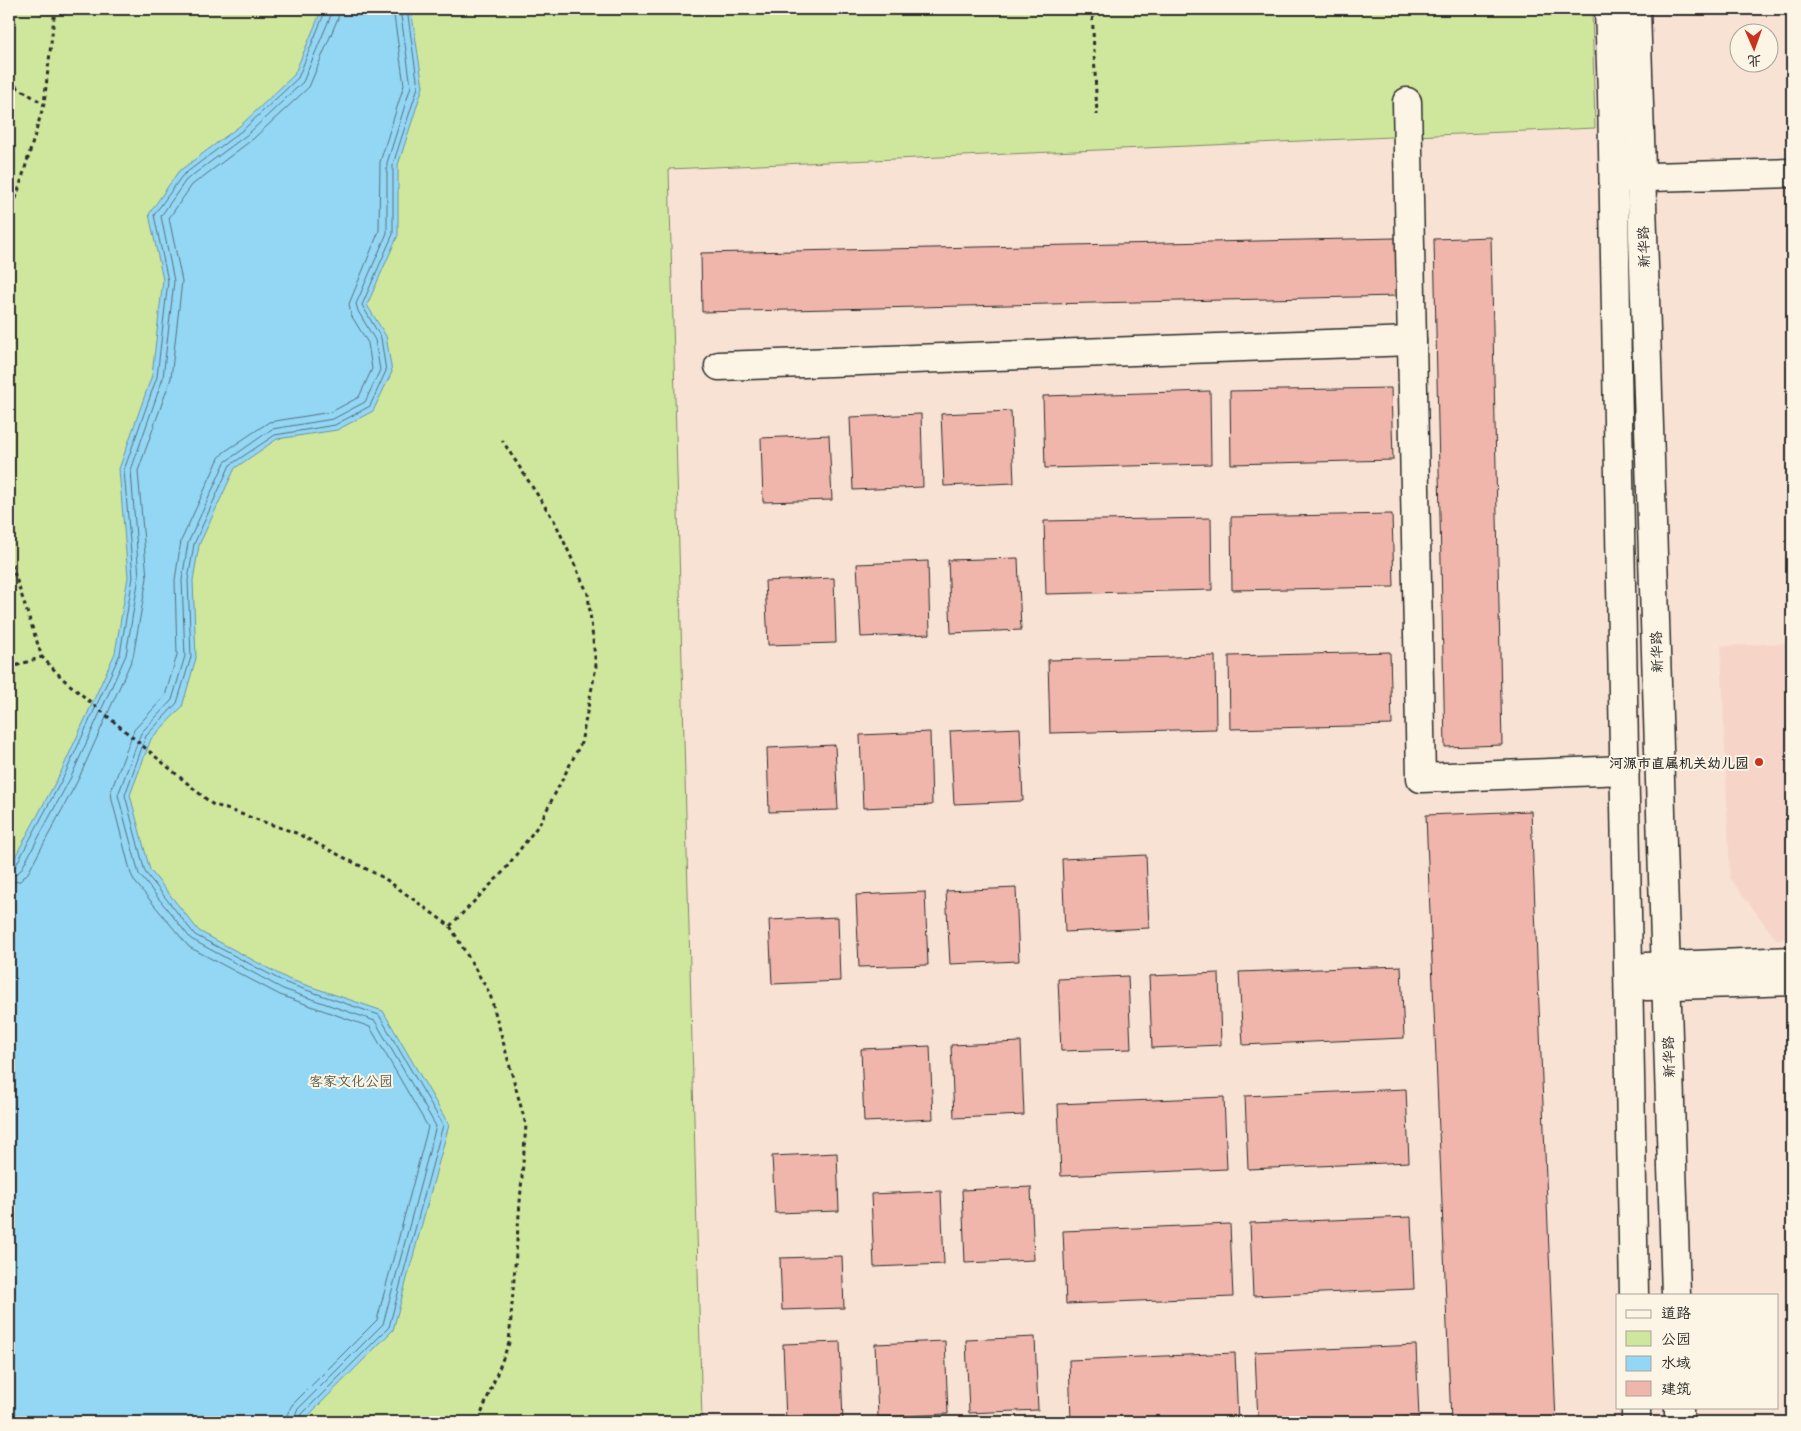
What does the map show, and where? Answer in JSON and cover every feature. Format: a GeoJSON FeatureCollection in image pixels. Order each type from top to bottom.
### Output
{"type":"FeatureCollection","features":[{"type":"Feature","properties":{"kind":"street","name":"新华路"},"geometry":{"type":"LineString","coordinates":[[1610,9],[1634,1294]]}},
{"type":"Feature","properties":{"kind":"street","name":"新华路"},"geometry":{"type":"LineString","coordinates":[[1636,9],[1676,1294]]}},
{"type":"Feature","properties":{"kind":"street"},"geometry":{"type":"LineString","coordinates":[[1407,102],[1421,778],[1624,770]]}},
{"type":"Feature","properties":{"kind":"street"},"geometry":{"type":"LineString","coordinates":[[1614,178],[1792,172]]}},
{"type":"Feature","properties":{"kind":"street"},"geometry":{"type":"LineString","coordinates":[[719,366],[1412,341]]}},
{"type":"Feature","properties":{"kind":"street"},"geometry":{"type":"LineString","coordinates":[[1666,976],[1792,961]]}},
{"type":"Feature","properties":{"kind":"street"},"geometry":{"type":"LineString","coordinates":[[1628,977],[1666,976],[1792,981]]}},
{"type":"Feature","properties":{"kind":"street"},"geometry":{"type":"LineString","coordinates":[[1636,1408],[1636,1422]]}},
{"type":"Feature","properties":{"kind":"street"},"geometry":{"type":"LineString","coordinates":[[1679,1408],[1680,1422]]}},
{"type":"Feature","properties":{"kind":"path"},"geometry":{"type":"LineString","coordinates":[[9,222],[44,104],[55,9]]}},
{"type":"Feature","properties":{"kind":"path"},"geometry":{"type":"LineString","coordinates":[[1092,9],[1096,115]]}},
{"type":"Feature","properties":{"kind":"path"},"geometry":{"type":"LineString","coordinates":[[9,82],[44,104]]}},
{"type":"Feature","properties":{"kind":"path"},"geometry":{"type":"LineString","coordinates":[[450,926],[503,872],[540,823],[581,743],[596,667],[588,594],[555,522],[502,440]]}},
{"type":"Feature","properties":{"kind":"path"},"geometry":{"type":"LineString","coordinates":[[9,557],[42,657],[63,679],[212,804],[296,833],[384,878],[450,926],[490,994],[526,1125],[509,1343],[478,1422]]}},
{"type":"Feature","properties":{"kind":"path"},"geometry":{"type":"LineString","coordinates":[[9,668],[42,657]]}},
{"type":"Feature","properties":{"kind":"shaded area","name":"河源市直属机关幼儿园"},"geometry":{"type":"Polygon","coordinates":[[[1792,643],[1792,938],[1776,939],[1730,878],[1721,646],[1792,643]]]}},
{"type":"Feature","properties":{"kind":"green space","name":"客家文化公园"},"geometry":{"type":"Polygon","coordinates":[[[9,9],[1592,9],[1595,128],[669,169],[702,1422],[9,1422],[9,9]]]}},
{"type":"Feature","properties":{"kind":"water"},"geometry":{"type":"Polygon","coordinates":[[[322,9],[411,9],[423,87],[398,165],[398,235],[367,305],[386,336],[392,372],[373,411],[337,430],[277,439],[235,468],[199,545],[193,580],[196,658],[182,707],[151,739],[130,795],[150,870],[199,931],[288,979],[383,1011],[449,1125],[393,1330],[304,1422],[9,1422],[9,868],[61,772],[115,653],[128,577],[119,469],[152,375],[163,280],[149,214],[178,172],[241,125],[294,75],[322,9]]]}},
{"type":"Feature","properties":{"kind":"building"},"geometry":{"type":"Polygon","coordinates":[[[1491,237],[1502,745],[1445,747],[1434,239],[1491,237]]]}},
{"type":"Feature","properties":{"kind":"building"},"geometry":{"type":"Polygon","coordinates":[[[1396,238],[1397,296],[702,312],[701,253],[1396,238]]]}},
{"type":"Feature","properties":{"kind":"building"},"geometry":{"type":"Polygon","coordinates":[[[1391,388],[1393,460],[1231,464],[1230,391],[1391,388]]]}},
{"type":"Feature","properties":{"kind":"building"},"geometry":{"type":"Polygon","coordinates":[[[1210,391],[1211,464],[1045,468],[1043,396],[1210,391]]]}},
{"type":"Feature","properties":{"kind":"building"},"geometry":{"type":"Polygon","coordinates":[[[1011,411],[1014,483],[944,486],[941,414],[1011,411]]]}},
{"type":"Feature","properties":{"kind":"building"},"geometry":{"type":"Polygon","coordinates":[[[921,414],[923,487],[853,490],[850,417],[921,414]]]}},
{"type":"Feature","properties":{"kind":"building"},"geometry":{"type":"Polygon","coordinates":[[[829,435],[832,500],[763,502],[761,438],[829,435]]]}},
{"type":"Feature","properties":{"kind":"building"},"geometry":{"type":"Polygon","coordinates":[[[1392,514],[1394,587],[1232,590],[1231,517],[1392,514]]]}},
{"type":"Feature","properties":{"kind":"building"},"geometry":{"type":"Polygon","coordinates":[[[1211,518],[1212,590],[1046,594],[1044,521],[1211,518]]]}},
{"type":"Feature","properties":{"kind":"building"},"geometry":{"type":"Polygon","coordinates":[[[1018,558],[1021,630],[951,633],[948,560],[1018,558]]]}},
{"type":"Feature","properties":{"kind":"building"},"geometry":{"type":"Polygon","coordinates":[[[928,561],[930,634],[861,637],[857,564],[928,561]]]}},
{"type":"Feature","properties":{"kind":"building"},"geometry":{"type":"Polygon","coordinates":[[[834,578],[836,643],[768,645],[765,581],[834,578]]]}},
{"type":"Feature","properties":{"kind":"building"},"geometry":{"type":"Polygon","coordinates":[[[1390,652],[1392,725],[1230,729],[1229,656],[1390,652]]]}},
{"type":"Feature","properties":{"kind":"building"},"geometry":{"type":"Polygon","coordinates":[[[1215,656],[1216,729],[1050,733],[1048,660],[1215,656]]]}},
{"type":"Feature","properties":{"kind":"building"},"geometry":{"type":"Polygon","coordinates":[[[1020,728],[1023,801],[954,804],[950,731],[1020,728]]]}},
{"type":"Feature","properties":{"kind":"building"},"geometry":{"type":"Polygon","coordinates":[[[930,732],[932,805],[863,808],[860,735],[930,732]]]}},
{"type":"Feature","properties":{"kind":"building"},"geometry":{"type":"Polygon","coordinates":[[[835,745],[838,810],[769,812],[767,748],[835,745]]]}},
{"type":"Feature","properties":{"kind":"building"},"geometry":{"type":"Polygon","coordinates":[[[1531,811],[1556,1422],[1451,1422],[1426,815],[1531,811]]]}},
{"type":"Feature","properties":{"kind":"building"},"geometry":{"type":"Polygon","coordinates":[[[1146,855],[1149,928],[1065,932],[1062,859],[1146,855]]]}},
{"type":"Feature","properties":{"kind":"building"},"geometry":{"type":"Polygon","coordinates":[[[1016,888],[1019,961],[950,964],[946,891],[1016,888]]]}},
{"type":"Feature","properties":{"kind":"building"},"geometry":{"type":"Polygon","coordinates":[[[925,892],[928,965],[859,967],[856,895],[925,892]]]}},
{"type":"Feature","properties":{"kind":"building"},"geometry":{"type":"Polygon","coordinates":[[[838,917],[840,981],[772,984],[769,920],[838,917]]]}},
{"type":"Feature","properties":{"kind":"building"},"geometry":{"type":"Polygon","coordinates":[[[1401,966],[1404,1038],[1243,1045],[1239,972],[1401,966]]]}},
{"type":"Feature","properties":{"kind":"building"},"geometry":{"type":"Polygon","coordinates":[[[1219,973],[1221,1045],[1152,1048],[1149,976],[1219,973]]]}},
{"type":"Feature","properties":{"kind":"building"},"geometry":{"type":"Polygon","coordinates":[[[1128,976],[1131,1049],[1061,1051],[1058,979],[1128,976]]]}},
{"type":"Feature","properties":{"kind":"building"},"geometry":{"type":"Polygon","coordinates":[[[1021,1042],[1024,1115],[954,1118],[951,1045],[1021,1042]]]}},
{"type":"Feature","properties":{"kind":"building"},"geometry":{"type":"Polygon","coordinates":[[[930,1046],[933,1119],[864,1122],[861,1049],[930,1046]]]}},
{"type":"Feature","properties":{"kind":"building"},"geometry":{"type":"Polygon","coordinates":[[[1406,1089],[1409,1162],[1248,1169],[1245,1096],[1406,1089]]]}},
{"type":"Feature","properties":{"kind":"building"},"geometry":{"type":"Polygon","coordinates":[[[1224,1097],[1227,1169],[1061,1176],[1058,1104],[1224,1097]]]}},
{"type":"Feature","properties":{"kind":"building"},"geometry":{"type":"Polygon","coordinates":[[[837,1153],[839,1211],[775,1213],[772,1156],[837,1153]]]}},
{"type":"Feature","properties":{"kind":"building"},"geometry":{"type":"Polygon","coordinates":[[[1031,1187],[1034,1260],[965,1263],[962,1190],[1031,1187]]]}},
{"type":"Feature","properties":{"kind":"building"},"geometry":{"type":"Polygon","coordinates":[[[941,1191],[944,1264],[874,1267],[871,1194],[941,1191]]]}},
{"type":"Feature","properties":{"kind":"building"},"geometry":{"type":"Polygon","coordinates":[[[1411,1217],[1414,1289],[1253,1296],[1250,1223],[1411,1217]]]}},
{"type":"Feature","properties":{"kind":"building"},"geometry":{"type":"Polygon","coordinates":[[[1230,1224],[1233,1297],[1066,1304],[1063,1231],[1230,1224]]]}},
{"type":"Feature","properties":{"kind":"building"},"geometry":{"type":"Polygon","coordinates":[[[842,1256],[844,1308],[782,1310],[780,1258],[842,1256]]]}},
{"type":"Feature","properties":{"kind":"building"},"geometry":{"type":"Polygon","coordinates":[[[1035,1337],[1038,1410],[969,1413],[966,1340],[1035,1337]]]}},
{"type":"Feature","properties":{"kind":"building"},"geometry":{"type":"Polygon","coordinates":[[[945,1341],[948,1414],[878,1417],[875,1344],[945,1341]]]}},
{"type":"Feature","properties":{"kind":"building"},"geometry":{"type":"Polygon","coordinates":[[[840,1342],[843,1422],[786,1422],[783,1344],[840,1342]]]}},
{"type":"Feature","properties":{"kind":"building"},"geometry":{"type":"Polygon","coordinates":[[[1416,1345],[1419,1418],[1322,1422],[1258,1422],[1255,1352],[1416,1345]]]}},
{"type":"Feature","properties":{"kind":"building"},"geometry":{"type":"Polygon","coordinates":[[[1235,1353],[1238,1422],[1071,1422],[1069,1360],[1235,1353]]]}},
{"type":"Feature","properties":{"kind":"place","name":"河源市直属机关幼儿园"},"geometry":{"type":"Point","coordinates":[1759,762]}}]}
